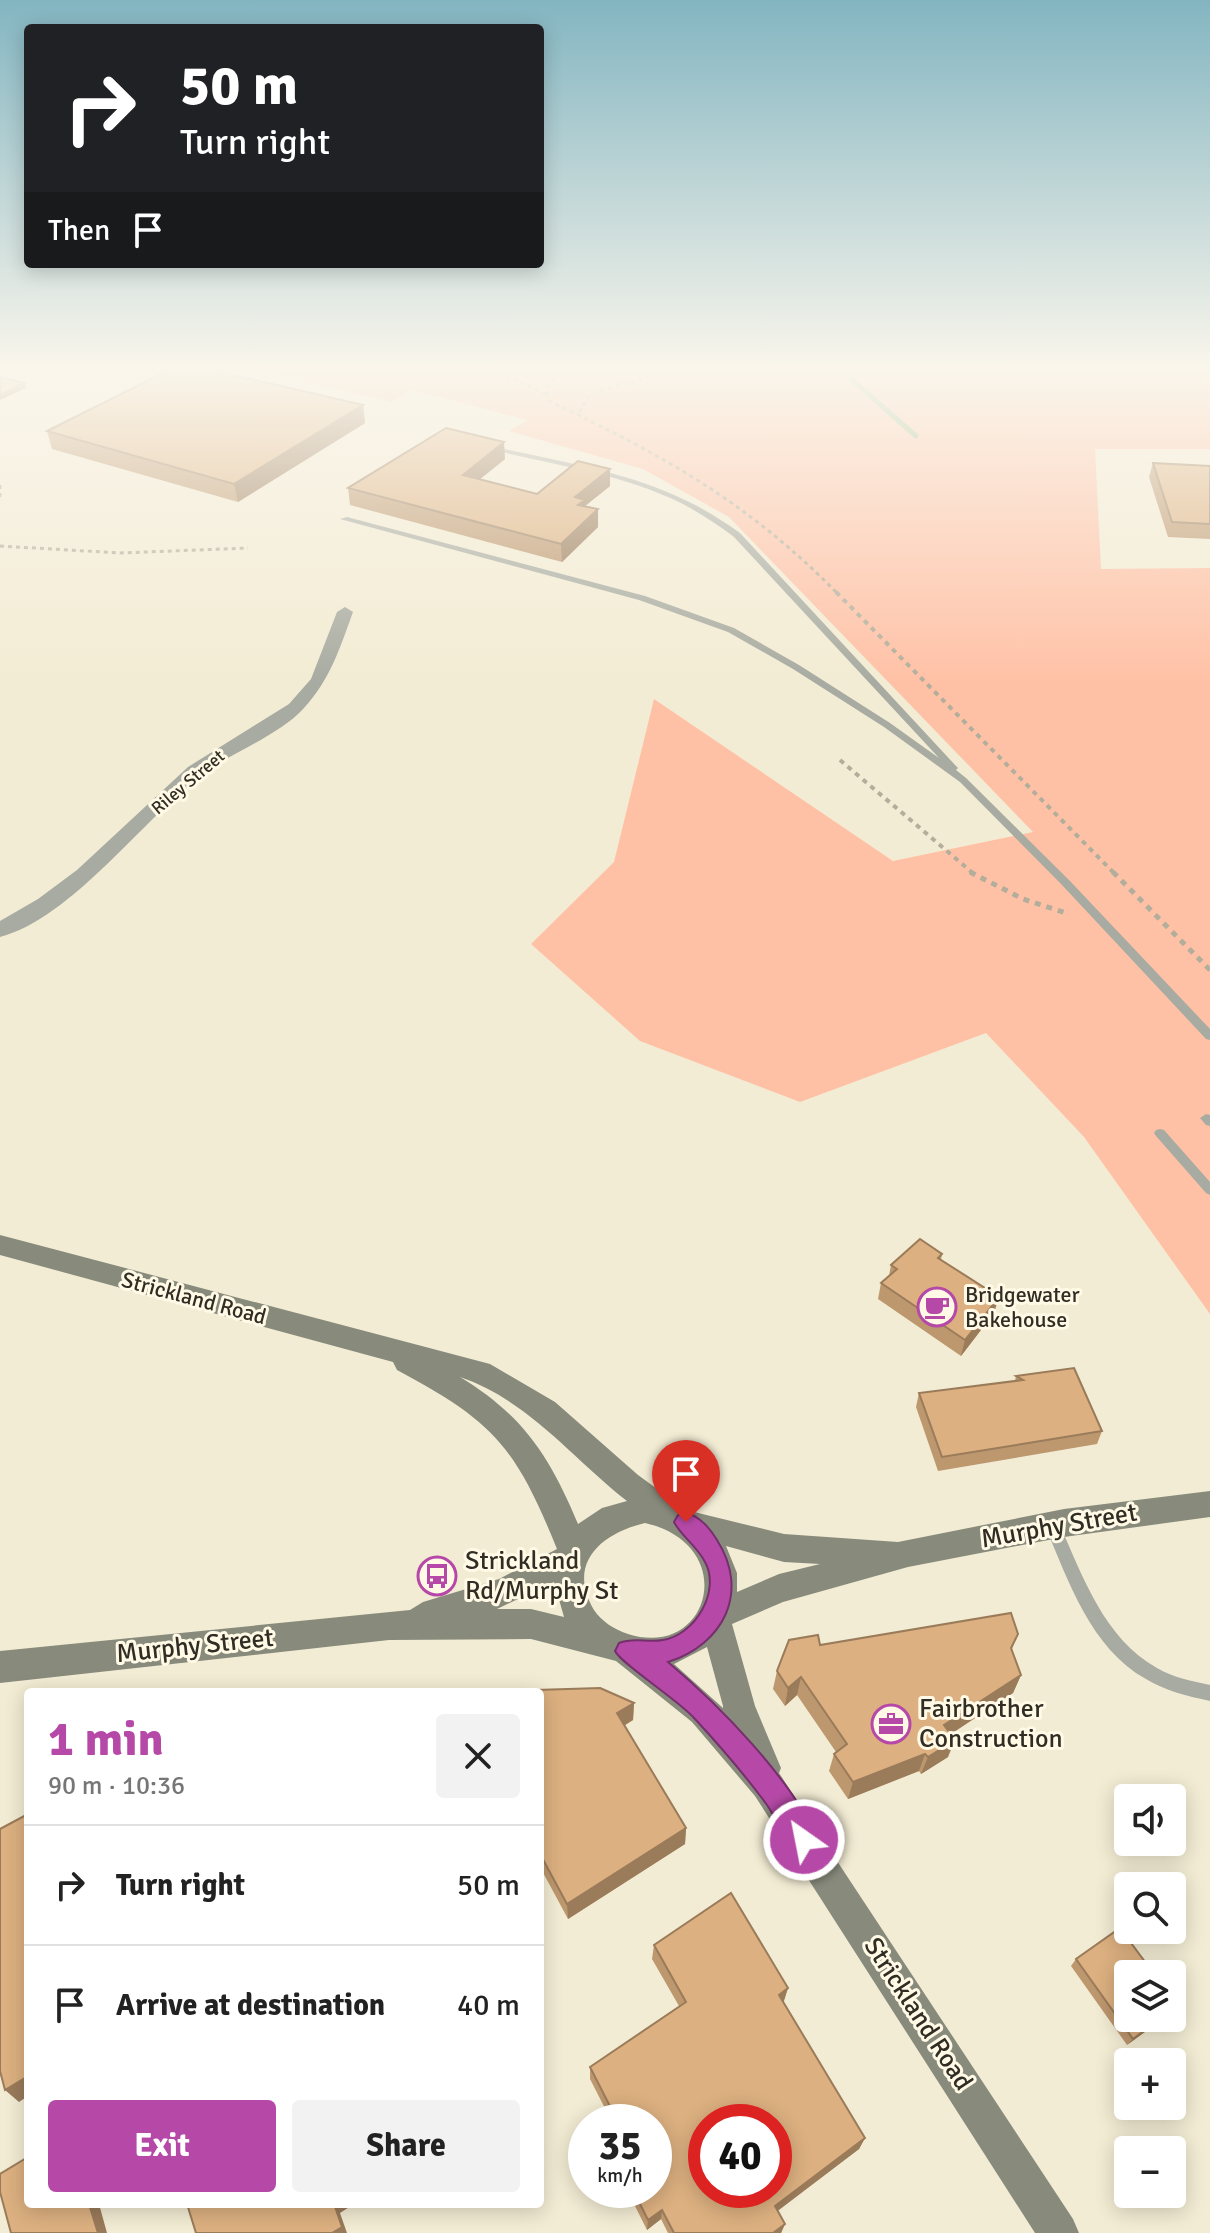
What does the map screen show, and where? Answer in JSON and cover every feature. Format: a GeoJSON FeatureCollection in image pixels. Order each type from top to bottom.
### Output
{"type":"FeatureCollection","features":[{"type":"Feature","properties":{"kind":"street","name":"Riley Street"},"geometry":{"type":"LineString","coordinates":[[0,930],[75,881],[195,771],[295,708],[319,680],[345,612]]}},
{"type":"Feature","properties":{"kind":"street","name":"Strickland Road"},"geometry":{"type":"LineString","coordinates":[[0,1245],[388,1351],[472,1369],[517,1390],[566,1425],[635,1493],[680,1519]]}},
{"type":"Feature","properties":{"kind":"street","name":"Strickland Road"},"geometry":{"type":"LineString","coordinates":[[388,1351],[482,1407],[518,1442],[541,1477],[573,1554]]}},
{"type":"Feature","properties":{"kind":"street","name":"Murphy Street"},"geometry":{"type":"LineString","coordinates":[[715,1613],[733,1609],[779,1588],[862,1568],[908,1553],[1053,1526],[1210,1504]]}},
{"type":"Feature","properties":{"kind":"street"},"geometry":{"type":"LineString","coordinates":[[645,1510],[680,1519],[705,1539],[718,1562],[722,1578],[715,1613],[692,1639],[678,1647],[661,1652],[616,1647],[580,1619],[573,1604],[568,1589],[573,1554],[591,1529],[616,1515],[645,1510]]}},
{"type":"Feature","properties":{"kind":"street","name":"Murphy Street"},"geometry":{"type":"LineString","coordinates":[[680,1519],[784,1548],[908,1553]]}},
{"type":"Feature","properties":{"kind":"street","name":"Murphy Street"},"geometry":{"type":"LineString","coordinates":[[389,1625],[488,1599],[573,1554]]}},
{"type":"Feature","properties":{"kind":"street","name":"Strickland Road"},"geometry":{"type":"LineString","coordinates":[[715,1613],[739,1706],[776,1796]]}},
{"type":"Feature","properties":{"kind":"street","name":"Murphy Street"},"geometry":{"type":"LineString","coordinates":[[0,1667],[389,1625],[531,1624],[616,1647]]}},
{"type":"Feature","properties":{"kind":"street","name":"Strickland Road"},"geometry":{"type":"LineString","coordinates":[[616,1647],[659,1670],[702,1707],[776,1796],[1046,2228]]}},
{"type":"Feature","properties":{"kind":"lane"},"geometry":{"type":"LineString","coordinates":[[596,475],[684,502],[718,520],[796,598],[963,780],[1102,920],[1210,1036]]}},
{"type":"Feature","properties":{"kind":"lane"},"geometry":{"type":"LineString","coordinates":[[344,519],[622,592],[710,621],[796,667],[887,725],[963,780]]}},
{"type":"Feature","properties":{"kind":"lane"},"geometry":{"type":"LineString","coordinates":[[1160,1133],[1210,1190]]}},
{"type":"Feature","properties":{"kind":"lane"},"geometry":{"type":"LineString","coordinates":[[1053,1526],[1088,1605],[1120,1650],[1163,1682],[1210,1693]]}},
{"type":"Feature","properties":{"kind":"path"},"geometry":{"type":"LineString","coordinates":[[696,475],[793,548],[1210,970]]}},
{"type":"Feature","properties":{"kind":"path"},"geometry":{"type":"LineString","coordinates":[[0,485],[0,500]]}},
{"type":"Feature","properties":{"kind":"path"},"geometry":{"type":"LineString","coordinates":[[0,546],[120,553],[248,548]]}},
{"type":"Feature","properties":{"kind":"path"},"geometry":{"type":"LineString","coordinates":[[840,760],[975,875],[1042,907],[1102,920]]}},
{"type":"Feature","properties":{"kind":"shaded area"},"geometry":{"type":"Polygon","coordinates":[[[654,475],[1096,475],[1101,569],[1210,568],[1210,1314],[1084,1137],[986,1033],[800,1102],[640,1041],[531,944],[614,862],[654,699],[893,861],[1033,832],[729,517],[654,475]]]}},
{"type":"Feature","properties":{"kind":"building"},"geometry":{"type":"Polygon","coordinates":[[[203,475],[248,475],[234,484],[203,475]]]}},
{"type":"Feature","properties":{"kind":"building"},"geometry":{"type":"Polygon","coordinates":[[[369,475],[464,475],[537,494],[560,475],[602,475],[575,497],[585,500],[578,505],[598,509],[561,544],[348,488],[369,475]]]}},
{"type":"Feature","properties":{"kind":"building"},"geometry":{"type":"Polygon","coordinates":[[[1157,475],[1210,475],[1210,524],[1172,522],[1157,475]]]}},
{"type":"Feature","properties":{"kind":"building","name":"Bridgewater Bakehouse"},"geometry":{"type":"Polygon","coordinates":[[[920,1239],[942,1254],[938,1258],[999,1297],[965,1340],[881,1283],[897,1269],[891,1265],[920,1239]]]}},
{"type":"Feature","properties":{"kind":"building"},"geometry":{"type":"Polygon","coordinates":[[[1074,1368],[1102,1431],[942,1457],[919,1393],[1023,1380],[1016,1376],[1074,1368]]]}},
{"type":"Feature","properties":{"kind":"building","name":"Fairbrother Construction"},"geometry":{"type":"Polygon","coordinates":[[[1011,1613],[1018,1634],[1011,1648],[1021,1675],[944,1725],[955,1740],[928,1757],[925,1754],[853,1782],[834,1754],[847,1744],[801,1677],[788,1688],[777,1671],[789,1640],[818,1635],[820,1645],[1011,1613]]]}},
{"type":"Feature","properties":{"kind":"building"},"geometry":{"type":"Polygon","coordinates":[[[600,1688],[634,1703],[617,1713],[686,1828],[567,1904],[544,1861],[544,1690],[600,1688]]]}},
{"type":"Feature","properties":{"kind":"building"},"geometry":{"type":"Polygon","coordinates":[[[24,1816],[24,2078],[5,2090],[0,2071],[0,1829],[24,1816]]]}},
{"type":"Feature","properties":{"kind":"building"},"geometry":{"type":"Polygon","coordinates":[[[731,1893],[788,1988],[779,1995],[865,2138],[792,2193],[792,2104],[688,2104],[688,2208],[776,2208],[785,2224],[773,2233],[674,2233],[662,2210],[648,2220],[642,2208],[672,2208],[672,2104],[609,2104],[590,2067],[686,2002],[654,1945],[731,1893]]]}},
{"type":"Feature","properties":{"kind":"building"},"geometry":{"type":"Polygon","coordinates":[[[1114,1932],[1114,1944],[1132,1944],[1144,1960],[1114,1960],[1114,2012],[1076,1959],[1114,1932]]]}},
{"type":"Feature","properties":{"kind":"building"},"geometry":{"type":"Polygon","coordinates":[[[1128,2032],[1142,2032],[1133,2039],[1128,2032]]]}},
{"type":"Feature","properties":{"kind":"building"},"geometry":{"type":"Polygon","coordinates":[[[24,2159],[24,2208],[90,2208],[98,2233],[11,2233],[0,2192],[0,2174],[24,2159]]]}},
{"type":"Feature","properties":{"kind":"building"},"geometry":{"type":"Polygon","coordinates":[[[188,2208],[335,2208],[342,2227],[332,2233],[196,2233],[188,2208]]]}},
{"type":"Feature","properties":{"kind":"place","name":"Bridgewater Bakehouse"},"geometry":{"type":"Point","coordinates":[937,1307]}},
{"type":"Feature","properties":{"kind":"place","name":"Strickland Rd/Murphy St"},"geometry":{"type":"Point","coordinates":[437,1576]}},
{"type":"Feature","properties":{"kind":"place","name":"Fairbrother Construction"},"geometry":{"type":"Point","coordinates":[891,1724]}},
{"type":"Feature","properties":{"kind":"route"},"geometry":{"type":"LineString","coordinates":[[686,1522],[700,1533],[718,1562],[722,1578],[716,1611],[704,1628],[678,1647],[661,1652],[628,1651],[659,1670],[702,1707],[776,1796],[804,1840]]}}]}
